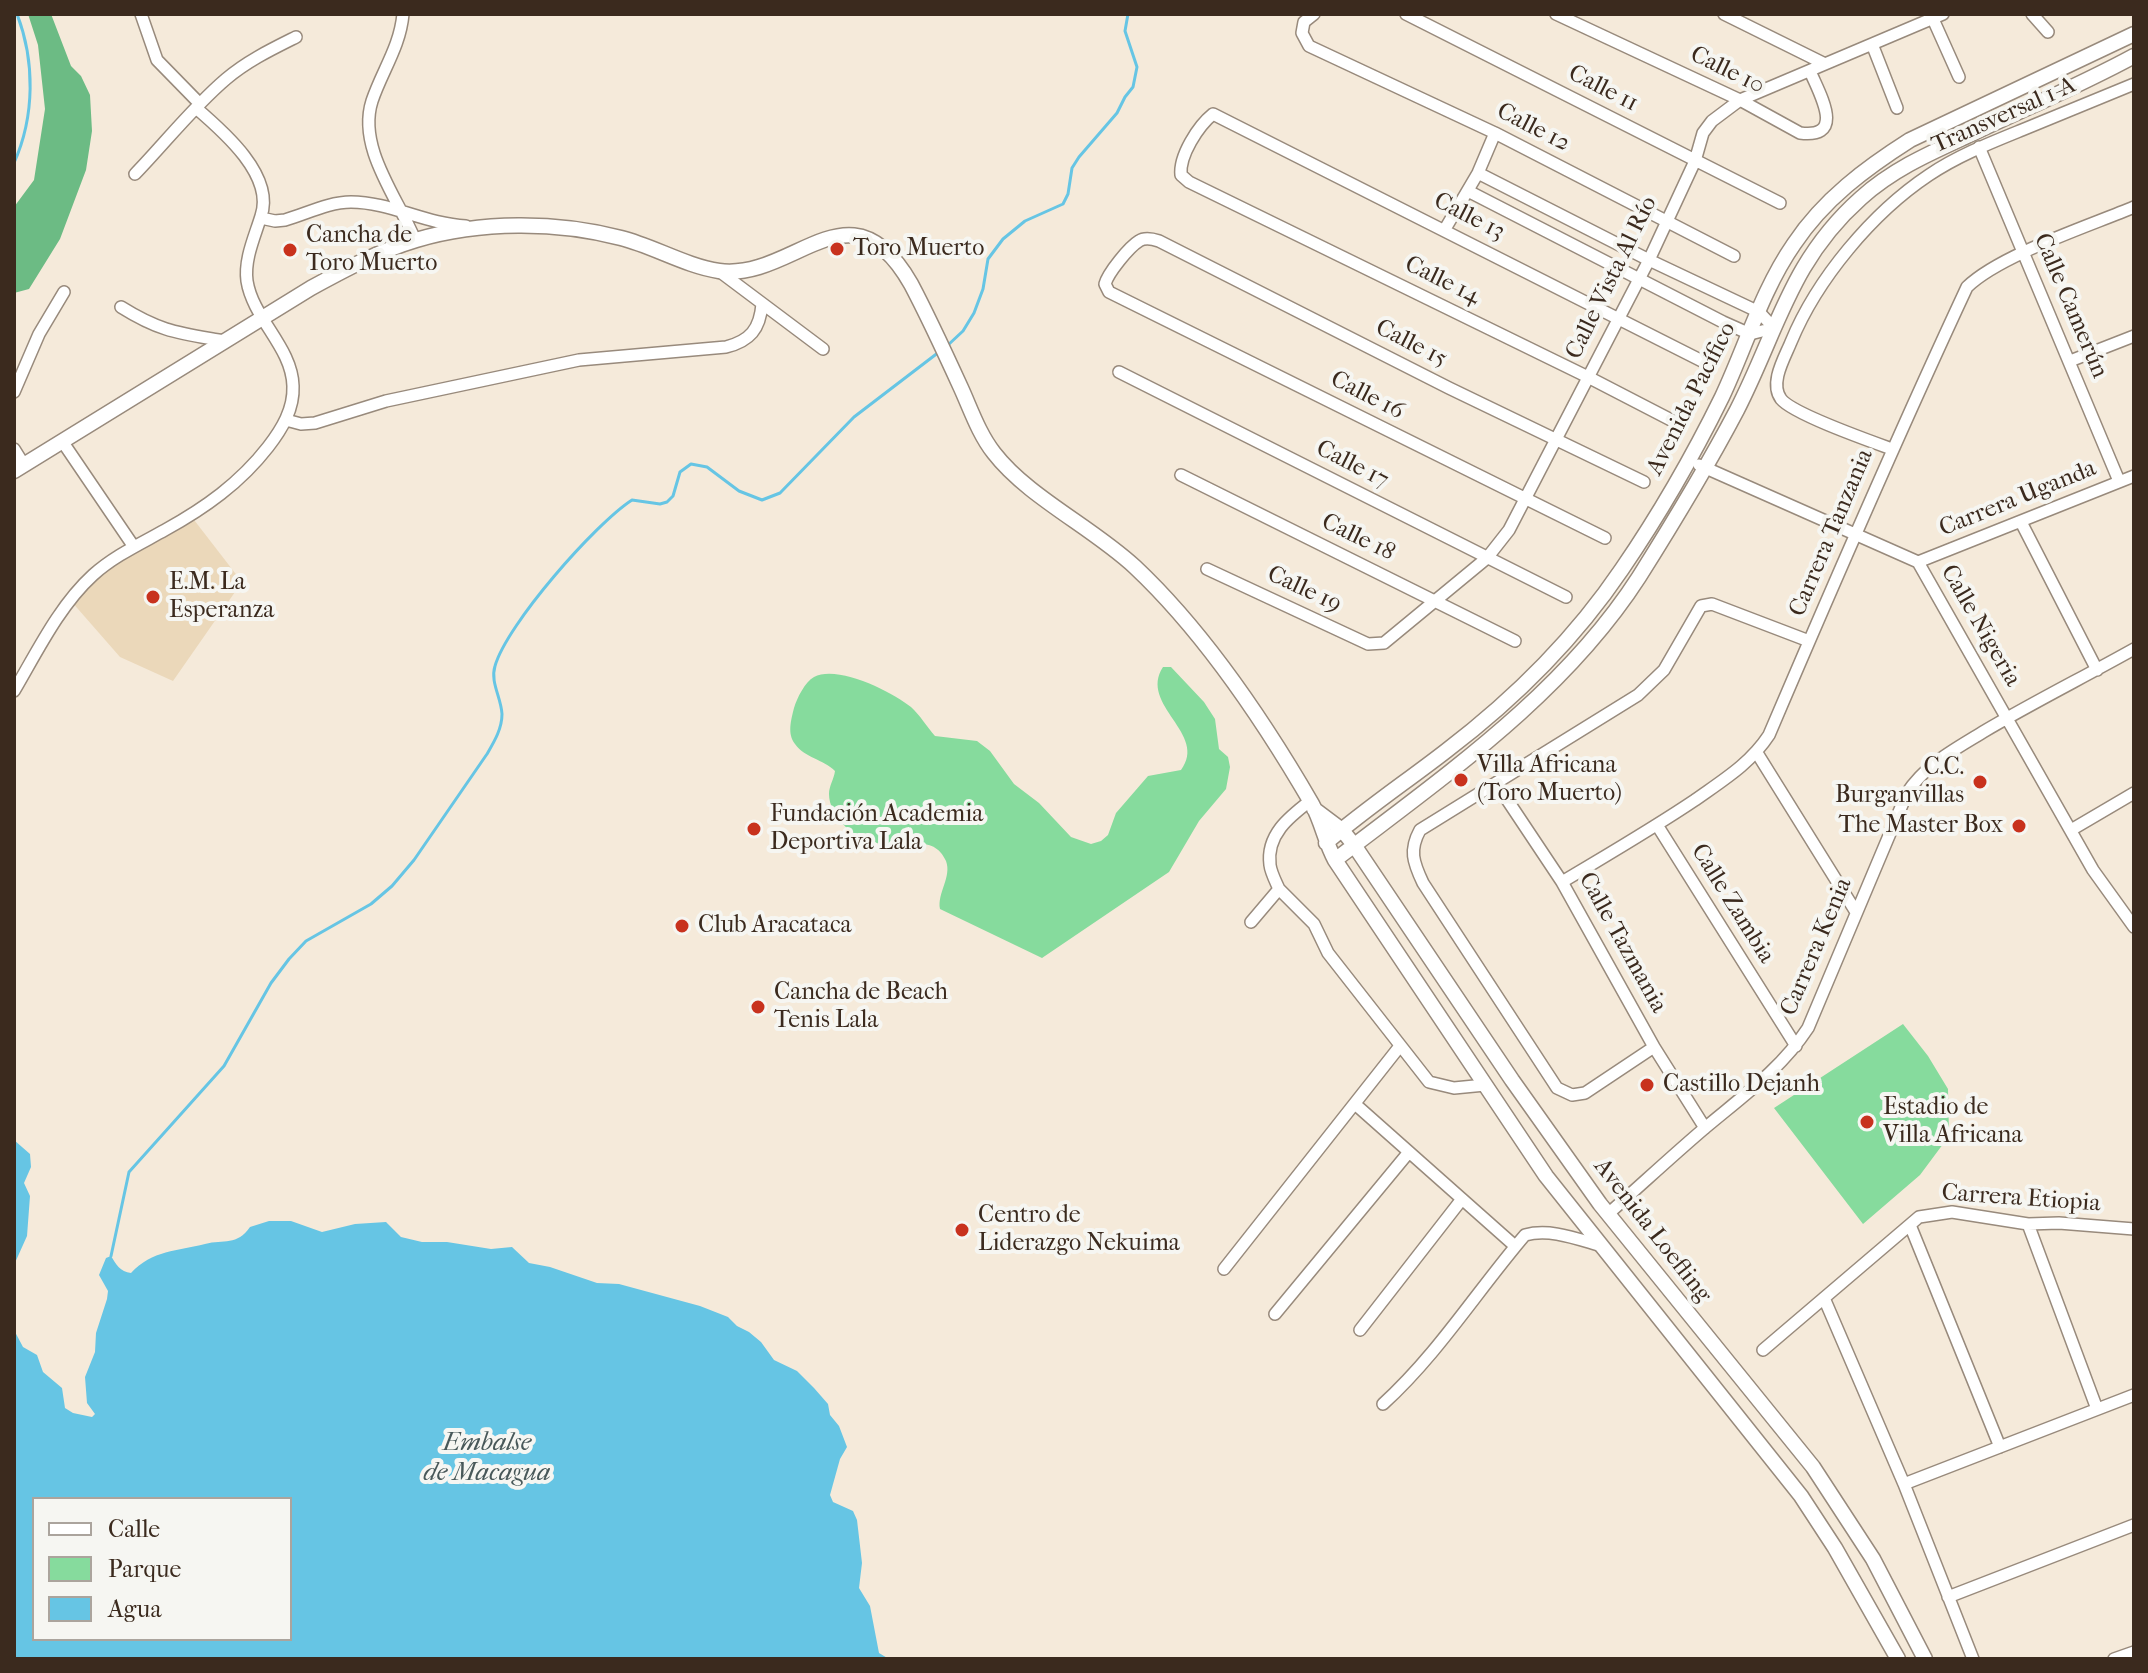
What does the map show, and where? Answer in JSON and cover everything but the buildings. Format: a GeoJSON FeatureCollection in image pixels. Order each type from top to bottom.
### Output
{"type":"FeatureCollection","features":[{"type":"Feature","properties":{"kind":"street"},"geometry":{"type":"LineString","coordinates":[[15,687],[76,593],[103,567],[191,516],[231,487],[259,458],[286,420],[293,395],[291,370],[247,283],[250,251],[265,197],[256,174],[235,144],[157,60],[141,14]]}},
{"type":"Feature","properties":{"kind":"street"},"geometry":{"type":"LineString","coordinates":[[403,14],[395,53],[371,105],[368,130],[372,150],[415,240]]}},
{"type":"Feature","properties":{"kind":"street","name":"Calle 12"},"geometry":{"type":"LineString","coordinates":[[1314,14],[1304,22],[1302,33],[1309,46],[1495,133],[1734,256]]}},
{"type":"Feature","properties":{"kind":"street","name":"Calle 11"},"geometry":{"type":"LineString","coordinates":[[1406,14],[1780,203]]}},
{"type":"Feature","properties":{"kind":"street","name":"Calle 10"},"geometry":{"type":"LineString","coordinates":[[1556,14],[1740,100],[1800,133],[1809,134],[1821,131],[1827,122],[1827,113],[1810,71]]}},
{"type":"Feature","properties":{"kind":"street"},"geometry":{"type":"LineString","coordinates":[[1724,14],[1823,63]]}},
{"type":"Feature","properties":{"kind":"street"},"geometry":{"type":"LineString","coordinates":[[2032,14],[2048,32]]}},
{"type":"Feature","properties":{"kind":"street"},"geometry":{"type":"LineString","coordinates":[[1938,16],[1959,77]]}},
{"type":"Feature","properties":{"kind":"street","name":"Calle Vista Al Río"},"geometry":{"type":"LineString","coordinates":[[1384,643],[1487,558],[1509,530],[1649,260],[1695,161],[1703,133],[1712,121],[1740,100],[1938,16]]}},
{"type":"Feature","properties":{"kind":"street","name":"Avenida Pacífico"},"geometry":{"type":"LineString","coordinates":[[1326,843],[1447,750],[1536,674],[1580,624],[1621,570],[1688,460],[1721,400],[1771,283],[1793,244],[1816,215],[1848,183],[1910,140],[2134,34]]}},
{"type":"Feature","properties":{"kind":"street"},"geometry":{"type":"LineString","coordinates":[[135,174],[198,106],[244,65],[296,37]]}},
{"type":"Feature","properties":{"kind":"street"},"geometry":{"type":"LineString","coordinates":[[1872,44],[1897,108]]}},
{"type":"Feature","properties":{"kind":"street","name":"Avenida Pacífico"},"geometry":{"type":"LineString","coordinates":[[1335,860],[1458,765],[1549,687],[1594,636],[1636,581],[1705,468],[1738,408],[1789,292],[1809,255],[1831,228],[1861,198],[1919,157],[2134,56]]}},
{"type":"Feature","properties":{"kind":"street"},"geometry":{"type":"LineString","coordinates":[[2072,64],[2086,79]]}},
{"type":"Feature","properties":{"kind":"street","name":"Transversal 1-A"},"geometry":{"type":"LineString","coordinates":[[1892,449],[1796,410],[1781,399],[1778,375],[1800,321],[1841,256],[1883,214],[1929,175],[1979,147],[2134,84]]}},
{"type":"Feature","properties":{"kind":"street","name":"Calle 14"},"geometry":{"type":"LineString","coordinates":[[1213,114],[1201,125],[1180,166],[1181,175],[1189,182],[1675,422]]}},
{"type":"Feature","properties":{"kind":"street","name":"Calle 13"},"geometry":{"type":"LineString","coordinates":[[1213,114],[1704,362]]}},
{"type":"Feature","properties":{"kind":"street"},"geometry":{"type":"LineString","coordinates":[[1445,229],[1478,173],[1495,133]]}},
{"type":"Feature","properties":{"kind":"street","name":"Calle Camerún"},"geometry":{"type":"LineString","coordinates":[[1979,147],[2119,481]]}},
{"type":"Feature","properties":{"kind":"street"},"geometry":{"type":"LineString","coordinates":[[1468,191],[1750,334],[1774,328],[1759,312],[1478,173]]}},
{"type":"Feature","properties":{"kind":"street"},"geometry":{"type":"LineString","coordinates":[[261,218],[285,220],[348,202],[404,212],[441,223],[495,227]]}},
{"type":"Feature","properties":{"kind":"street","name":"Carrera Tanzania"},"geometry":{"type":"LineString","coordinates":[[1562,882],[1657,825],[1743,767],[1757,753],[1769,735],[1892,449],[1967,287],[1978,276],[2134,207]]}},
{"type":"Feature","properties":{"kind":"street"},"geometry":{"type":"LineString","coordinates":[[14,449],[19,468],[341,271],[415,240],[462,230],[540,226],[591,231],[625,239],[719,271],[823,349]]}},
{"type":"Feature","properties":{"kind":"street"},"geometry":{"type":"LineString","coordinates":[[719,271],[754,267],[835,236],[865,238],[885,250],[911,284],[980,430],[995,454],[1023,483],[1095,534],[1147,580],[1234,685],[1312,805],[1289,817],[1275,835],[1270,865],[1279,889],[1314,924],[1328,953],[1429,1082],[1454,1088],[1485,1085]]}},
{"type":"Feature","properties":{"kind":"street","name":"Calle 16"},"geometry":{"type":"LineString","coordinates":[[1159,241],[1149,238],[1139,241],[1107,275],[1105,284],[1109,292],[1605,538]]}},
{"type":"Feature","properties":{"kind":"street","name":"Calle 15"},"geometry":{"type":"LineString","coordinates":[[1159,241],[1644,482]]}},
{"type":"Feature","properties":{"kind":"street"},"geometry":{"type":"LineString","coordinates":[[14,392],[39,334],[64,292]]}},
{"type":"Feature","properties":{"kind":"street"},"geometry":{"type":"LineString","coordinates":[[286,420],[301,424],[315,423],[386,401],[579,360],[726,347],[747,339],[755,331],[762,304]]}},
{"type":"Feature","properties":{"kind":"street"},"geometry":{"type":"LineString","coordinates":[[121,307],[166,331],[224,341]]}},
{"type":"Feature","properties":{"kind":"street"},"geometry":{"type":"LineString","coordinates":[[2070,361],[2134,336]]}},
{"type":"Feature","properties":{"kind":"street","name":"Calle 17"},"geometry":{"type":"LineString","coordinates":[[1119,372],[1566,597]]}},
{"type":"Feature","properties":{"kind":"street"},"geometry":{"type":"LineString","coordinates":[[62,441],[134,547]]}},
{"type":"Feature","properties":{"kind":"street","name":"Calle Nigeria"},"geometry":{"type":"LineString","coordinates":[[1688,460],[1918,562],[2093,870],[2134,927]]}},
{"type":"Feature","properties":{"kind":"street","name":"Calle 18"},"geometry":{"type":"LineString","coordinates":[[1181,475],[1515,641]]}},
{"type":"Feature","properties":{"kind":"street","name":"Carrera Uganda"},"geometry":{"type":"LineString","coordinates":[[1918,562],[2134,476]]}},
{"type":"Feature","properties":{"kind":"street"},"geometry":{"type":"LineString","coordinates":[[2021,522],[2097,670]]}},
{"type":"Feature","properties":{"kind":"street","name":"Calle 19"},"geometry":{"type":"LineString","coordinates":[[1207,569],[1368,644],[1384,643]]}},
{"type":"Feature","properties":{"kind":"street"},"geometry":{"type":"LineString","coordinates":[[1654,1047],[1585,1093],[1572,1095],[1557,1088],[1423,883],[1413,863],[1412,845],[1420,830],[1651,685],[1664,670],[1693,615],[1701,606],[1712,604],[1809,641]]}},
{"type":"Feature","properties":{"kind":"street","name":"Carrera Kenia"},"geometry":{"type":"LineString","coordinates":[[1608,1214],[1757,1086],[1796,1046],[1808,1028],[1907,793],[1918,777],[1934,762],[2007,718],[2134,649]]}},
{"type":"Feature","properties":{"kind":"street"},"geometry":{"type":"LineString","coordinates":[[1757,753],[1856,912]]}},
{"type":"Feature","properties":{"kind":"street","name":"Calle Tazmania"},"geometry":{"type":"LineString","coordinates":[[1496,783],[1562,882],[1654,1047],[1705,1128]]}},
{"type":"Feature","properties":{"kind":"street"},"geometry":{"type":"LineString","coordinates":[[2071,830],[2134,793]]}},
{"type":"Feature","properties":{"kind":"street","name":"Avenida Loefling"},"geometry":{"type":"LineString","coordinates":[[1312,805],[1342,830],[1354,845],[1512,1080],[1608,1214],[1813,1467],[1873,1559],[1925,1659]]}},
{"type":"Feature","properties":{"kind":"street","name":"Avenida Loefling"},"geometry":{"type":"LineString","coordinates":[[1312,805],[1335,860],[1546,1176],[1801,1496],[1858,1586],[1898,1659]]}},
{"type":"Feature","properties":{"kind":"street","name":"Calle Zambia"},"geometry":{"type":"LineString","coordinates":[[1657,825],[1796,1046]]}},
{"type":"Feature","properties":{"kind":"street"},"geometry":{"type":"LineString","coordinates":[[1251,922],[1279,889]]}},
{"type":"Feature","properties":{"kind":"street"},"geometry":{"type":"LineString","coordinates":[[1224,1269],[1400,1046]]}},
{"type":"Feature","properties":{"kind":"street"},"geometry":{"type":"LineString","coordinates":[[1355,1104],[1515,1246]]}},
{"type":"Feature","properties":{"kind":"street"},"geometry":{"type":"LineString","coordinates":[[1275,1314],[1409,1152]]}},
{"type":"Feature","properties":{"kind":"street"},"geometry":{"type":"LineString","coordinates":[[1360,1330],[1462,1199]]}},
{"type":"Feature","properties":{"kind":"street","name":"Carrera Etiopia"},"geometry":{"type":"LineString","coordinates":[[1763,1350],[1919,1217],[1952,1212],[2028,1224],[2059,1223],[2134,1229]]}},
{"type":"Feature","properties":{"kind":"street"},"geometry":{"type":"LineString","coordinates":[[2028,1224],[2097,1409]]}},
{"type":"Feature","properties":{"kind":"street"},"geometry":{"type":"LineString","coordinates":[[1910,1225],[2000,1447]]}},
{"type":"Feature","properties":{"kind":"street"},"geometry":{"type":"LineString","coordinates":[[1383,1404],[1434,1350],[1525,1235],[1536,1232],[1602,1246]]}},
{"type":"Feature","properties":{"kind":"street"},"geometry":{"type":"LineString","coordinates":[[1824,1298],[1904,1484],[1973,1659]]}},
{"type":"Feature","properties":{"kind":"street"},"geometry":{"type":"LineString","coordinates":[[1904,1484],[2134,1395]]}},
{"type":"Feature","properties":{"kind":"street"},"geometry":{"type":"LineString","coordinates":[[1948,1597],[2134,1525]]}},
{"type":"Feature","properties":{"kind":"street"},"geometry":{"type":"LineString","coordinates":[[2114,1659],[2134,1652]]}},
{"type":"Feature","properties":{"kind":"shaded area","name":"E.M. La Esperanza"},"geometry":{"type":"Polygon","coordinates":[[[191,516],[242,582],[173,681],[120,657],[71,601],[91,576],[191,516]]]}},
{"type":"Feature","properties":{"kind":"green space"},"geometry":{"type":"Polygon","coordinates":[[[28,14],[51,14],[71,66],[81,76],[90,95],[92,131],[86,170],[60,239],[29,289],[14,293],[14,207],[34,180],[45,109],[38,45],[28,14]]]}},
{"type":"Feature","properties":{"kind":"green space"},"geometry":{"type":"Polygon","coordinates":[[[1163,667],[1171,667],[1204,702],[1215,719],[1219,749],[1228,757],[1230,767],[1226,789],[1199,821],[1169,872],[1042,958],[940,909],[947,867],[936,848],[922,844],[877,843],[857,836],[846,827],[835,813],[829,798],[835,771],[795,744],[790,731],[795,704],[814,677],[836,674],[864,682],[911,707],[935,736],[977,741],[990,751],[1014,784],[1039,803],[1071,837],[1091,844],[1108,835],[1116,813],[1148,776],[1181,770],[1187,757],[1181,732],[1159,694],[1158,681],[1163,667]]]}},
{"type":"Feature","properties":{"kind":"green space","name":"Estadio de Villa Africana"},"geometry":{"type":"Polygon","coordinates":[[[1903,1024],[1948,1089],[1949,1136],[1920,1175],[1863,1224],[1774,1108],[1903,1024]]]}},
{"type":"Feature","properties":{"kind":"water"},"geometry":{"type":"Polygon","coordinates":[[[14,1140],[30,1154],[31,1167],[24,1183],[30,1196],[27,1236],[14,1265],[14,1140]]]}},
{"type":"Feature","properties":{"kind":"water","name":"Embalse de Macagua"},"geometry":{"type":"Polygon","coordinates":[[[269,1221],[291,1221],[322,1232],[355,1224],[386,1222],[401,1237],[491,1249],[512,1247],[529,1263],[597,1283],[619,1284],[700,1306],[728,1317],[761,1342],[774,1360],[797,1371],[828,1404],[830,1415],[839,1426],[847,1447],[840,1459],[830,1495],[833,1502],[853,1511],[857,1520],[862,1563],[859,1588],[870,1606],[879,1653],[889,1659],[14,1659],[14,1330],[23,1347],[37,1355],[43,1372],[62,1388],[65,1408],[92,1417],[95,1414],[87,1403],[85,1377],[95,1352],[96,1333],[107,1299],[108,1291],[99,1275],[106,1258],[111,1256],[121,1269],[131,1273],[157,1256],[235,1239],[250,1227],[269,1221]]]}},
{"type":"Feature","properties":{"kind":"waterway"},"geometry":{"type":"LineString","coordinates":[[14,163],[26,126],[30,88],[27,50],[17,14]]}},
{"type":"Feature","properties":{"kind":"waterway"},"geometry":{"type":"LineString","coordinates":[[948,345],[963,331],[974,313],[983,289],[988,259],[1003,239],[1025,221],[1063,204],[1068,194],[1072,168],[1117,113],[1133,87],[1137,67],[1125,31],[1128,14]]}},
{"type":"Feature","properties":{"kind":"waterway"},"geometry":{"type":"LineString","coordinates":[[111,1256],[129,1172],[224,1066],[271,983],[289,959],[306,941],[371,904],[392,886],[414,860],[487,754],[502,720],[495,666],[516,626],[554,576],[597,530],[632,500],[667,502],[673,496],[680,472],[691,464],[707,467],[739,491],[762,500],[780,493],[854,417],[939,352]]}},
{"type":"Feature","properties":{"kind":"place","name":"Toro Muerto"},"geometry":{"type":"Point","coordinates":[837,249]}},
{"type":"Feature","properties":{"kind":"place","name":"Cancha de Toro Muerto"},"geometry":{"type":"Point","coordinates":[290,250]}},
{"type":"Feature","properties":{"kind":"place","name":"E.M. La Esperanza"},"geometry":{"type":"Point","coordinates":[153,597]}},
{"type":"Feature","properties":{"kind":"place","name":"Villa Africana (Toro Muerto)"},"geometry":{"type":"Point","coordinates":[1461,780]}},
{"type":"Feature","properties":{"kind":"place","name":"C.C. Burganvillas"},"geometry":{"type":"Point","coordinates":[1980,782]}},
{"type":"Feature","properties":{"kind":"place","name":"The Master Box"},"geometry":{"type":"Point","coordinates":[2019,826]}},
{"type":"Feature","properties":{"kind":"place","name":"Fundación Academia Deportiva Lala"},"geometry":{"type":"Point","coordinates":[754,829]}},
{"type":"Feature","properties":{"kind":"place","name":"Club Aracataca"},"geometry":{"type":"Point","coordinates":[682,926]}},
{"type":"Feature","properties":{"kind":"place","name":"Cancha de Beach Tenis Lala"},"geometry":{"type":"Point","coordinates":[758,1007]}},
{"type":"Feature","properties":{"kind":"place","name":"Castillo Dejanh"},"geometry":{"type":"Point","coordinates":[1647,1085]}},
{"type":"Feature","properties":{"kind":"place","name":"Estadio de Villa Africana"},"geometry":{"type":"Point","coordinates":[1867,1122]}},
{"type":"Feature","properties":{"kind":"place","name":"Centro de Liderazgo Nekuima"},"geometry":{"type":"Point","coordinates":[962,1230]}}]}
